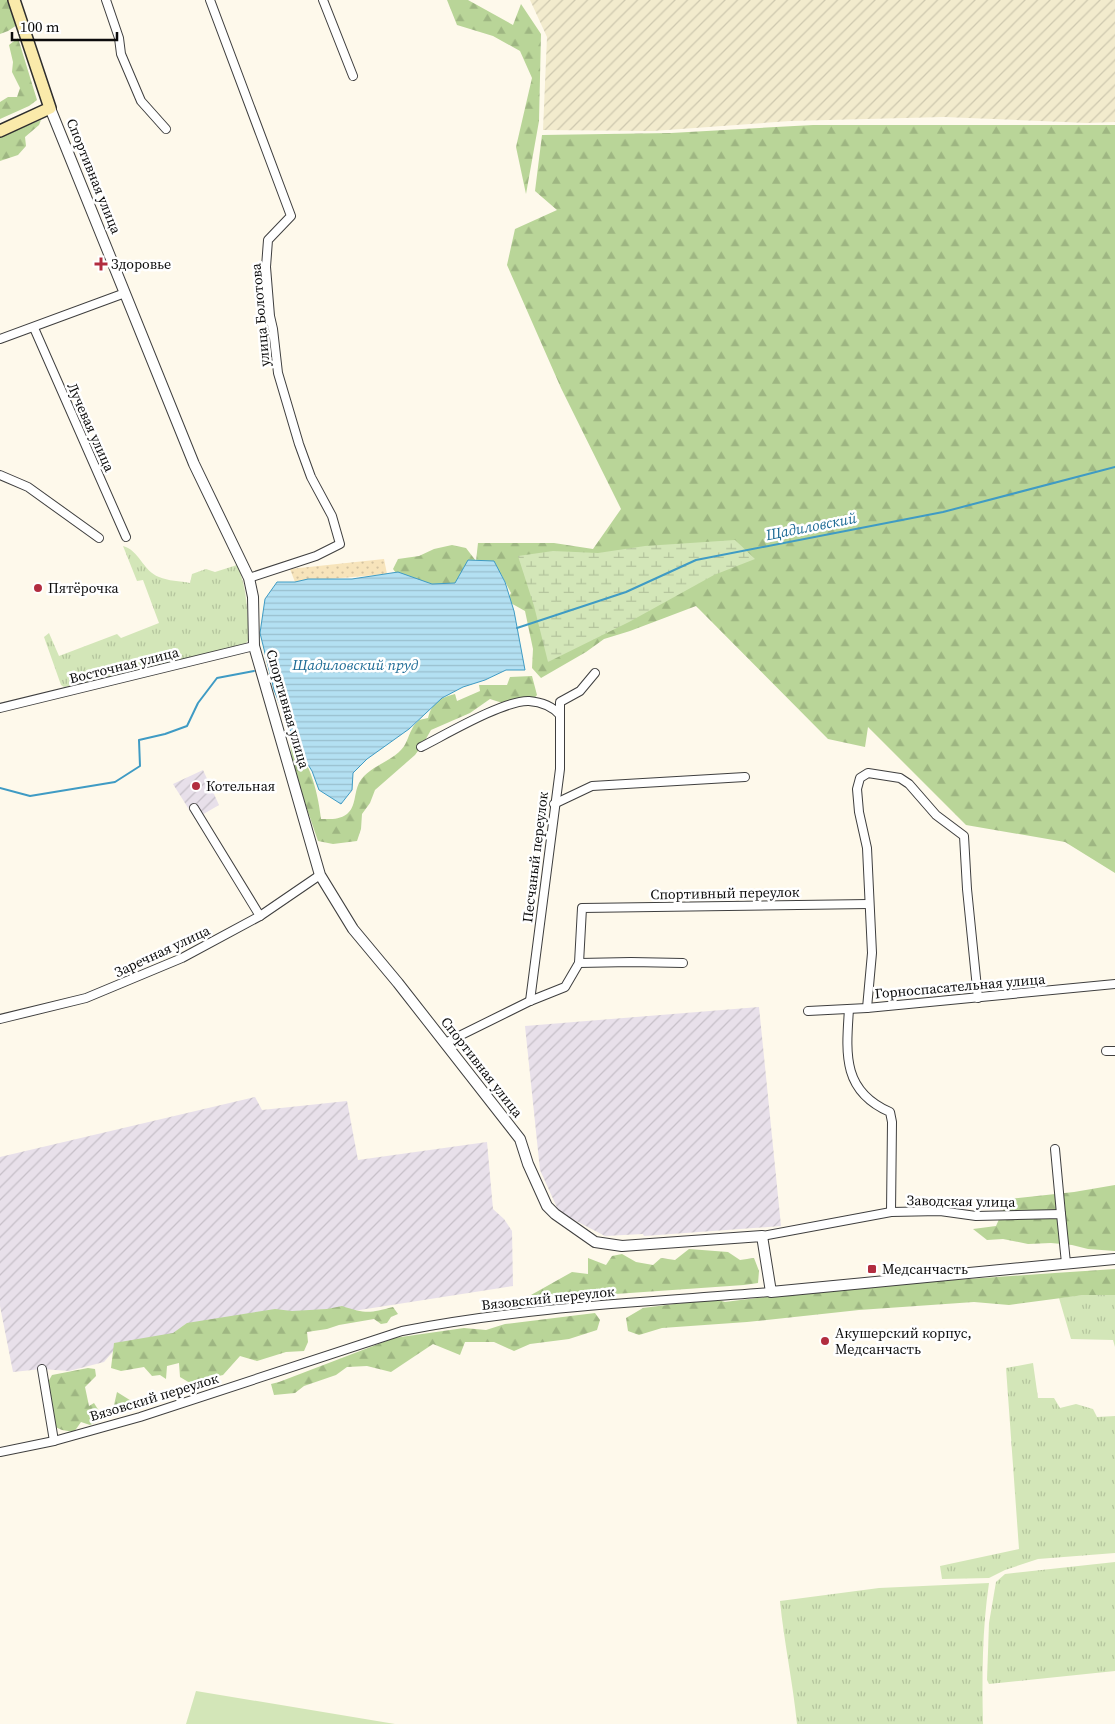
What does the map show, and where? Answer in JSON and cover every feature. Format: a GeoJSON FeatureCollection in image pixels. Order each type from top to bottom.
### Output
{"type":"FeatureCollection","features":[{"type":"Feature","properties":{"kind":"main road","name":"Спортивная улица"},"geometry":{"type":"LineString","coordinates":[[14,0],[50,108]]}},
{"type":"Feature","properties":{"kind":"main road"},"geometry":{"type":"LineString","coordinates":[[0,130],[50,108]]}},
{"type":"Feature","properties":{"kind":"street"},"geometry":{"type":"LineString","coordinates":[[106,0],[119,38],[121,54],[141,101],[166,129]]}},
{"type":"Feature","properties":{"kind":"street","name":"улица Болотова"},"geometry":{"type":"LineString","coordinates":[[210,0],[291,216],[268,240],[266,267],[270,316],[278,373],[308,469],[332,516],[340,544],[316,556],[249,578]]}},
{"type":"Feature","properties":{"kind":"street"},"geometry":{"type":"LineString","coordinates":[[323,0],[352,76]]}},
{"type":"Feature","properties":{"kind":"street","name":"Спортивная улица"},"geometry":{"type":"LineString","coordinates":[[50,108],[194,464],[249,578],[253,597],[254,646],[320,875],[353,929],[520,1139],[528,1164],[548,1206],[555,1214],[595,1242],[622,1246],[762,1236]]}},
{"type":"Feature","properties":{"kind":"street"},"geometry":{"type":"LineString","coordinates":[[0,339],[125,293]]}},
{"type":"Feature","properties":{"kind":"street","name":"Лучевая улица"},"geometry":{"type":"LineString","coordinates":[[34,328],[126,537]]}},
{"type":"Feature","properties":{"kind":"street"},"geometry":{"type":"LineString","coordinates":[[0,475],[28,487],[99,538]]}},
{"type":"Feature","properties":{"kind":"street","name":"Восточная улица"},"geometry":{"type":"LineString","coordinates":[[0,708],[254,646]]}},
{"type":"Feature","properties":{"kind":"street"},"geometry":{"type":"LineString","coordinates":[[560,715],[560,702],[580,691],[595,673]]}},
{"type":"Feature","properties":{"kind":"street"},"geometry":{"type":"LineString","coordinates":[[421,747],[508,704],[528,701],[549,706],[560,715]]}},
{"type":"Feature","properties":{"kind":"street","name":"Песчаный переулок"},"geometry":{"type":"LineString","coordinates":[[530,1001],[560,769],[560,715]]}},
{"type":"Feature","properties":{"kind":"street"},"geometry":{"type":"LineString","coordinates":[[867,1008],[872,953],[867,848],[859,812],[857,789],[860,778],[868,773],[900,778],[909,784],[936,815],[964,836],[967,889],[978,998]]}},
{"type":"Feature","properties":{"kind":"street"},"geometry":{"type":"LineString","coordinates":[[554,804],[592,786],[745,777]]}},
{"type":"Feature","properties":{"kind":"street"},"geometry":{"type":"LineString","coordinates":[[194,808],[260,916]]}},
{"type":"Feature","properties":{"kind":"street","name":"Заречная улица"},"geometry":{"type":"LineString","coordinates":[[0,1019],[86,998],[140,977],[182,958],[260,916],[320,875]]}},
{"type":"Feature","properties":{"kind":"street","name":"Спортивный переулок"},"geometry":{"type":"LineString","coordinates":[[579,963],[582,908],[869,904]]}},
{"type":"Feature","properties":{"kind":"street"},"geometry":{"type":"LineString","coordinates":[[445,1043],[530,1001],[565,987],[579,963],[682,963]]}},
{"type":"Feature","properties":{"kind":"street","name":"Горноспасательная улица"},"geometry":{"type":"LineString","coordinates":[[808,1011],[867,1008],[1115,984]]}},
{"type":"Feature","properties":{"kind":"street","name":"Заводская улица"},"geometry":{"type":"LineString","coordinates":[[849,1009],[848,1062],[854,1080],[864,1096],[877,1106],[890,1112],[892,1122],[891,1212]]}},
{"type":"Feature","properties":{"kind":"street"},"geometry":{"type":"LineString","coordinates":[[1106,1051],[1115,1051]]}},
{"type":"Feature","properties":{"kind":"street"},"geometry":{"type":"LineString","coordinates":[[1055,1149],[1066,1263]]}},
{"type":"Feature","properties":{"kind":"street","name":"Заводская улица"},"geometry":{"type":"LineString","coordinates":[[762,1236],[891,1212],[940,1211],[976,1216],[1061,1214]]}},
{"type":"Feature","properties":{"kind":"street"},"geometry":{"type":"LineString","coordinates":[[762,1236],[771,1292]]}},
{"type":"Feature","properties":{"kind":"street","name":"Вязовский переулок"},"geometry":{"type":"LineString","coordinates":[[0,1452],[54,1441],[140,1417],[402,1331],[444,1322],[520,1313],[771,1292],[1115,1259]]}},
{"type":"Feature","properties":{"kind":"street"},"geometry":{"type":"LineString","coordinates":[[42,1369],[54,1441]]}},
{"type":"Feature","properties":{"kind":"shaded area"},"geometry":{"type":"Polygon","coordinates":[[[530,0],[1115,0],[1115,122],[1087,123],[944,117],[790,121],[653,131],[543,130],[547,37],[530,0]]]}},
{"type":"Feature","properties":{"kind":"shaded area"},"geometry":{"type":"Polygon","coordinates":[[[203,770],[219,805],[195,819],[173,784],[203,770]]]}},
{"type":"Feature","properties":{"kind":"shaded area"},"geometry":{"type":"Polygon","coordinates":[[[759,1007],[781,1226],[644,1236],[643,1234],[605,1236],[559,1212],[540,1170],[525,1026],[759,1007]]]}},
{"type":"Feature","properties":{"kind":"shaded area"},"geometry":{"type":"Polygon","coordinates":[[[255,1097],[262,1110],[347,1101],[358,1160],[487,1142],[493,1209],[504,1219],[512,1231],[513,1286],[116,1348],[104,1362],[69,1371],[42,1369],[13,1372],[0,1306],[0,1157],[255,1097]]]}},
{"type":"Feature","properties":{"kind":"green space"},"geometry":{"type":"Polygon","coordinates":[[[0,0],[8,0],[17,25],[0,34],[0,0]]]}},
{"type":"Feature","properties":{"kind":"green space"},"geometry":{"type":"Polygon","coordinates":[[[447,0],[468,0],[513,25],[521,4],[541,34],[539,121],[526,194],[516,147],[532,78],[520,51],[493,36],[457,25],[447,0]]]}},
{"type":"Feature","properties":{"kind":"green space"},"geometry":{"type":"Polygon","coordinates":[[[18,38],[37,100],[29,106],[0,119],[0,102],[8,97],[17,97],[20,88],[12,72],[13,62],[9,45],[18,38]]]}},
{"type":"Feature","properties":{"kind":"green space"},"geometry":{"type":"Polygon","coordinates":[[[41,120],[39,125],[25,137],[26,146],[18,155],[0,161],[0,137],[41,120]]]}},
{"type":"Feature","properties":{"kind":"green space"},"geometry":{"type":"Polygon","coordinates":[[[813,125],[1115,125],[1115,873],[1065,842],[966,825],[868,727],[865,747],[828,739],[696,606],[604,639],[586,652],[541,678],[532,668],[533,649],[525,611],[507,601],[511,593],[501,574],[468,584],[406,586],[393,569],[398,559],[419,556],[434,549],[452,545],[466,548],[476,561],[478,543],[554,543],[593,549],[621,509],[561,388],[507,265],[515,229],[557,210],[535,191],[542,135],[671,133],[813,125]]]}},
{"type":"Feature","properties":{"kind":"green space"},"geometry":{"type":"Polygon","coordinates":[[[735,540],[755,559],[714,575],[629,622],[548,662],[534,606],[518,556],[553,551],[598,553],[645,546],[735,540]]]}},
{"type":"Feature","properties":{"kind":"green space"},"geometry":{"type":"Polygon","coordinates":[[[123,546],[133,552],[154,574],[170,580],[190,583],[192,574],[206,569],[215,572],[237,565],[241,574],[246,601],[249,639],[246,643],[240,647],[64,687],[61,685],[44,637],[49,633],[59,656],[117,634],[121,638],[159,623],[143,580],[137,581],[123,546]]]}},
{"type":"Feature","properties":{"kind":"green space"},"geometry":{"type":"Polygon","coordinates":[[[532,676],[537,695],[532,700],[521,705],[510,705],[490,699],[470,713],[431,730],[415,755],[375,790],[370,803],[362,814],[361,829],[357,841],[333,844],[318,841],[293,768],[290,742],[310,772],[317,795],[321,819],[338,818],[350,811],[357,787],[367,773],[402,749],[414,726],[419,720],[428,718],[434,704],[445,697],[455,694],[457,701],[480,691],[479,685],[507,685],[510,677],[532,676]]]}},
{"type":"Feature","properties":{"kind":"green space"},"geometry":{"type":"Polygon","coordinates":[[[1115,1185],[1115,1251],[1051,1243],[1028,1244],[1003,1239],[987,1240],[973,1229],[996,1226],[1008,1199],[1074,1192],[1115,1185]]]}},
{"type":"Feature","properties":{"kind":"green space"},"geometry":{"type":"Polygon","coordinates":[[[689,1249],[728,1252],[740,1260],[754,1258],[759,1271],[758,1283],[558,1298],[531,1295],[572,1272],[588,1274],[588,1258],[606,1265],[612,1256],[622,1254],[636,1262],[653,1265],[661,1258],[675,1260],[689,1249]]]}},
{"type":"Feature","properties":{"kind":"green space"},"geometry":{"type":"Polygon","coordinates":[[[1115,1269],[1115,1295],[1084,1295],[1009,1305],[974,1302],[859,1310],[747,1322],[662,1328],[639,1335],[628,1331],[626,1318],[643,1308],[714,1299],[725,1302],[871,1286],[1115,1269]]]}},
{"type":"Feature","properties":{"kind":"green space"},"geometry":{"type":"Polygon","coordinates":[[[1084,1295],[1115,1295],[1115,1347],[1113,1340],[1071,1339],[1059,1298],[1084,1295]]]}},
{"type":"Feature","properties":{"kind":"green space"},"geometry":{"type":"Polygon","coordinates":[[[342,1306],[368,1312],[393,1307],[398,1314],[391,1317],[387,1323],[381,1324],[374,1319],[307,1332],[308,1342],[304,1351],[286,1352],[257,1361],[240,1356],[223,1375],[190,1383],[180,1377],[179,1363],[167,1366],[166,1379],[160,1375],[152,1376],[144,1367],[121,1371],[111,1368],[114,1343],[173,1333],[187,1323],[275,1309],[292,1311],[342,1306]]]}},
{"type":"Feature","properties":{"kind":"green space"},"geometry":{"type":"Polygon","coordinates":[[[595,1313],[600,1320],[597,1330],[569,1339],[530,1344],[514,1351],[494,1342],[465,1342],[460,1355],[433,1344],[391,1372],[367,1366],[347,1367],[336,1375],[304,1386],[295,1393],[274,1395],[271,1384],[394,1338],[464,1328],[486,1330],[505,1324],[595,1313]]]}},
{"type":"Feature","properties":{"kind":"green space"},"geometry":{"type":"Polygon","coordinates":[[[1033,1363],[1038,1398],[1054,1398],[1060,1408],[1076,1404],[1093,1409],[1097,1417],[1115,1416],[1115,1553],[1038,1559],[1005,1570],[989,1578],[942,1579],[940,1566],[1019,1549],[1006,1368],[1033,1363]]]}},
{"type":"Feature","properties":{"kind":"green space"},"geometry":{"type":"Polygon","coordinates":[[[88,1368],[95,1369],[96,1376],[85,1387],[89,1406],[94,1403],[99,1411],[108,1410],[114,1405],[117,1392],[133,1402],[142,1403],[132,1411],[110,1416],[90,1425],[81,1422],[74,1432],[53,1426],[47,1384],[52,1375],[88,1368]]]}},
{"type":"Feature","properties":{"kind":"green space"},"geometry":{"type":"Polygon","coordinates":[[[1115,1562],[1115,1671],[989,1684],[987,1680],[989,1623],[996,1582],[1005,1574],[1115,1562]]]}},
{"type":"Feature","properties":{"kind":"green space"},"geometry":{"type":"Polygon","coordinates":[[[989,1583],[983,1654],[983,1724],[797,1724],[780,1601],[879,1588],[989,1583]]]}},
{"type":"Feature","properties":{"kind":"green space"},"geometry":{"type":"Polygon","coordinates":[[[196,1691],[395,1724],[186,1724],[196,1691]]]}},
{"type":"Feature","properties":{"kind":"sand"},"geometry":{"type":"Polygon","coordinates":[[[384,559],[387,574],[295,582],[290,569],[384,559]]]}},
{"type":"Feature","properties":{"kind":"water","name":"Щадиловский пруд"},"geometry":{"type":"Polygon","coordinates":[[[468,560],[494,561],[505,582],[514,611],[525,670],[506,670],[485,680],[463,687],[442,698],[409,729],[367,759],[353,773],[352,790],[341,804],[319,790],[312,771],[297,747],[274,690],[260,633],[265,599],[277,582],[295,582],[308,579],[352,579],[398,572],[432,584],[455,583],[468,560]]]}},
{"type":"Feature","properties":{"kind":"waterway","name":"Щадиловский"},"geometry":{"type":"LineString","coordinates":[[517,628],[626,592],[696,560],[943,512],[1115,467]]}},
{"type":"Feature","properties":{"kind":"waterway","name":"Щадиловский"},"geometry":{"type":"LineString","coordinates":[[0,788],[30,796],[115,782],[140,766],[139,740],[165,734],[187,726],[198,703],[217,678],[254,671]]}},
{"type":"Feature","properties":{"kind":"place","name":"Здоровье"},"geometry":{"type":"Point","coordinates":[101,264]}},
{"type":"Feature","properties":{"kind":"place","name":"Пятёрочка"},"geometry":{"type":"Point","coordinates":[38,588]}},
{"type":"Feature","properties":{"kind":"place","name":"Котельная"},"geometry":{"type":"Point","coordinates":[196,786]}},
{"type":"Feature","properties":{"kind":"place","name":"Медсанчасть"},"geometry":{"type":"Point","coordinates":[872,1269]}},
{"type":"Feature","properties":{"kind":"place","name":"Акушерский корпус, Медсанчасть"},"geometry":{"type":"Point","coordinates":[825,1341]}}]}
